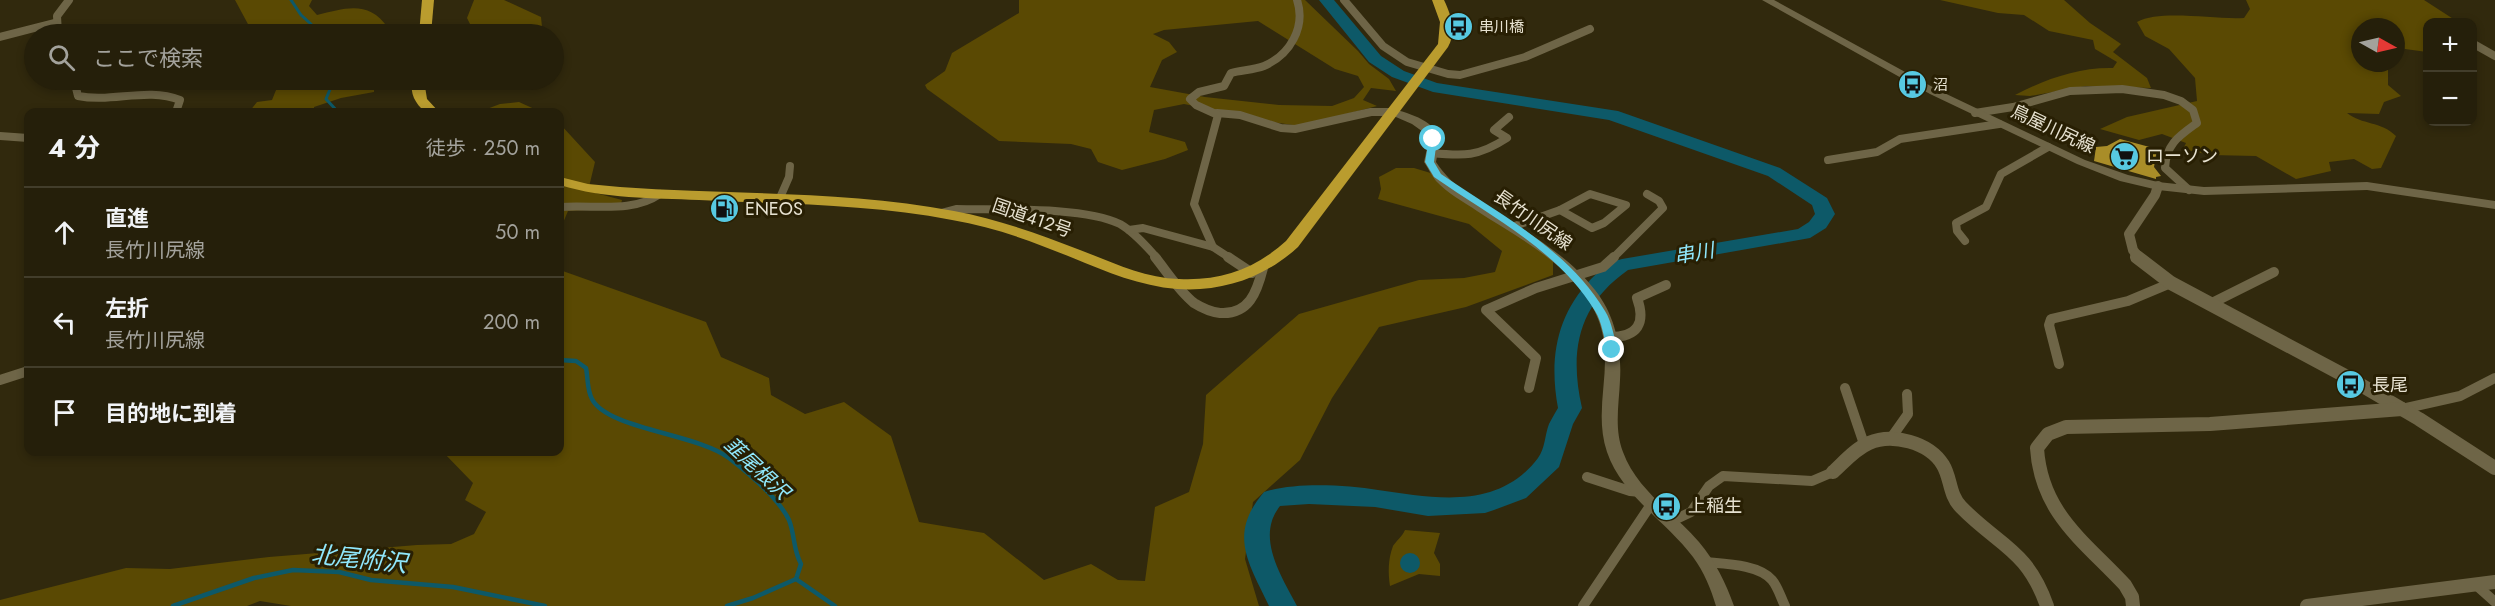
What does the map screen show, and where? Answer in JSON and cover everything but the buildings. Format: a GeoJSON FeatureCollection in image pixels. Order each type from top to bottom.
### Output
{"type":"FeatureCollection","features":[{"type":"Feature","properties":{"kind":"highway"},"geometry":{"type":"LineString","coordinates":[[425,24],[428,0]]}},
{"type":"Feature","properties":{"kind":"highway"},"geometry":{"type":"LineString","coordinates":[[1424,70],[1444,44],[1447,34],[1445,16],[1438,0]]}},
{"type":"Feature","properties":{"kind":"highway","name":"国道412号"},"geometry":{"type":"LineString","coordinates":[[564,182],[579,186],[660,194],[779,200],[941,213],[1012,229],[1134,276],[1178,284],[1233,280],[1258,271],[1279,258],[1292,244],[1424,70]]}},
{"type":"Feature","properties":{"kind":"highway"},"geometry":{"type":"LineString","coordinates":[[417,90],[420,101],[428,108]]}},
{"type":"Feature","properties":{"kind":"main road","name":"鳥屋川尻線"},"geometry":{"type":"LineString","coordinates":[[1767,0],[1899,75],[2048,147],[2107,172],[2158,186],[2188,190],[2220,191],[2357,185],[2495,204]]}},
{"type":"Feature","properties":{"kind":"main road","name":"長竹川尻線"},"geometry":{"type":"LineString","coordinates":[[1394,112],[1428,130],[1433,141],[1430,164],[1441,179],[1549,253],[1576,277],[1596,302],[1609,333],[1613,361],[1610,425],[1613,447],[1622,467],[1704,562],[1717,584],[1725,606]]}},
{"type":"Feature","properties":{"kind":"street"},"geometry":{"type":"LineString","coordinates":[[50,24],[54,23],[55,16],[69,0]]}},
{"type":"Feature","properties":{"kind":"street"},"geometry":{"type":"LineString","coordinates":[[1297,0],[1299,5],[1298,36],[1288,47],[1268,65],[1232,73],[1224,86],[1191,96],[1191,103],[1217,113],[1240,115],[1281,128],[1295,129],[1371,111],[1394,112]]}},
{"type":"Feature","properties":{"kind":"street"},"geometry":{"type":"LineString","coordinates":[[1344,0],[1383,46],[1424,70],[1448,74],[1460,75],[1525,57],[1590,29]]}},
{"type":"Feature","properties":{"kind":"street"},"geometry":{"type":"LineString","coordinates":[[0,37],[24,31]]}},
{"type":"Feature","properties":{"kind":"street"},"geometry":{"type":"LineString","coordinates":[[2477,46],[2495,56]]}},
{"type":"Feature","properties":{"kind":"street"},"geometry":{"type":"LineString","coordinates":[[76,90],[78,96],[104,101],[167,94],[180,100],[177,108]]}},
{"type":"Feature","properties":{"kind":"street"},"geometry":{"type":"LineString","coordinates":[[1976,113],[2018,106],[2068,91],[2133,90],[2160,93],[2177,99],[2191,105],[2197,114],[2197,123],[2169,145],[2164,153],[2165,168],[2188,190]]}},
{"type":"Feature","properties":{"kind":"street"},"geometry":{"type":"LineString","coordinates":[[1213,247],[1194,204],[1217,122],[1217,113]]}},
{"type":"Feature","properties":{"kind":"street"},"geometry":{"type":"LineString","coordinates":[[1431,153],[1466,156],[1485,153],[1507,138],[1494,130],[1509,117]]}},
{"type":"Feature","properties":{"kind":"street"},"geometry":{"type":"LineString","coordinates":[[1828,159],[1881,151],[1894,140],[1999,124]]}},
{"type":"Feature","properties":{"kind":"street"},"geometry":{"type":"LineString","coordinates":[[0,136],[24,138]]}},
{"type":"Feature","properties":{"kind":"street"},"geometry":{"type":"LineString","coordinates":[[1965,241],[1957,231],[1956,223],[1986,207],[2001,174],[2048,147]]}},
{"type":"Feature","properties":{"kind":"street"},"geometry":{"type":"LineString","coordinates":[[779,200],[789,177],[790,166]]}},
{"type":"Feature","properties":{"kind":"street"},"geometry":{"type":"LineString","coordinates":[[2158,186],[2155,195],[2131,230],[2129,239],[2140,260],[2171,283],[2402,409],[2495,468]]}},
{"type":"Feature","properties":{"kind":"street"},"geometry":{"type":"LineString","coordinates":[[564,207],[628,205],[656,198],[660,194]]}},
{"type":"Feature","properties":{"kind":"street"},"geometry":{"type":"LineString","coordinates":[[1512,227],[1560,210],[1590,194],[1626,205],[1604,223],[1592,228],[1560,210]]}},
{"type":"Feature","properties":{"kind":"street"},"geometry":{"type":"LineString","coordinates":[[1529,388],[1536,358],[1486,310],[1603,267],[1663,208],[1659,201],[1647,194]]}},
{"type":"Feature","properties":{"kind":"street"},"geometry":{"type":"LineString","coordinates":[[941,213],[956,209],[1081,214],[1107,219],[1129,230],[1192,302],[1200,308],[1223,313],[1237,311],[1249,304],[1258,290],[1258,271],[1213,247],[1143,228],[1129,230]]}},
{"type":"Feature","properties":{"kind":"street"},"geometry":{"type":"LineString","coordinates":[[2210,303],[2274,272]]}},
{"type":"Feature","properties":{"kind":"street"},"geometry":{"type":"LineString","coordinates":[[2059,364],[2049,325],[2051,319],[2104,308],[2149,295],[2171,283]]}},
{"type":"Feature","properties":{"kind":"street"},"geometry":{"type":"LineString","coordinates":[[1609,333],[1627,338],[1632,335],[1642,312],[1637,298],[1666,285]]}},
{"type":"Feature","properties":{"kind":"street"},"geometry":{"type":"LineString","coordinates":[[0,380],[24,372]]}},
{"type":"Feature","properties":{"kind":"street"},"geometry":{"type":"LineString","coordinates":[[2133,606],[2132,597],[2125,585],[2063,520],[2042,488],[2038,475],[2037,448],[2048,434],[2071,427],[2210,424],[2402,409],[2460,396],[2495,378]]}},
{"type":"Feature","properties":{"kind":"street"},"geometry":{"type":"LineString","coordinates":[[1845,388],[1864,444]]}},
{"type":"Feature","properties":{"kind":"street"},"geometry":{"type":"LineString","coordinates":[[1891,438],[1908,414],[1907,394]]}},
{"type":"Feature","properties":{"kind":"street"},"geometry":{"type":"LineString","coordinates":[[1670,522],[1691,512],[1709,486],[1723,476],[1812,481],[1833,472],[1864,444],[1891,438],[1928,450],[1941,461],[1954,499],[2010,545],[2022,558],[2038,583],[2047,606]]}},
{"type":"Feature","properties":{"kind":"street"},"geometry":{"type":"LineString","coordinates":[[1583,606],[1647,497],[1587,477]]}},
{"type":"Feature","properties":{"kind":"street"},"geometry":{"type":"LineString","coordinates":[[1704,562],[1724,564],[1766,575],[1774,581],[1785,606]]}},
{"type":"Feature","properties":{"kind":"street"},"geometry":{"type":"LineString","coordinates":[[2307,606],[2495,582]]}},
{"type":"Feature","properties":{"kind":"street"},"geometry":{"type":"LineString","coordinates":[[2476,585],[2495,602]]}},
{"type":"Feature","properties":{"kind":"shaded area"},"geometry":{"type":"Polygon","coordinates":[[[235,0],[312,0],[309,6],[317,15],[356,8],[373,13],[385,24],[248,24],[235,0]]]}},
{"type":"Feature","properties":{"kind":"shaded area"},"geometry":{"type":"Polygon","coordinates":[[[474,0],[504,0],[541,17],[542,24],[470,24],[467,18],[474,0]]]}},
{"type":"Feature","properties":{"kind":"shaded area"},"geometry":{"type":"Polygon","coordinates":[[[1019,0],[1305,0],[1369,64],[1389,79],[1396,91],[1371,88],[1363,100],[1377,106],[1300,126],[1231,116],[1215,110],[1184,104],[1154,110],[1149,132],[1185,142],[1188,150],[1165,159],[1122,170],[1098,162],[1091,149],[1071,144],[999,141],[927,89],[925,85],[945,71],[952,53],[1019,13],[1019,0]],[[1258,21],[1164,30],[1153,34],[1169,42],[1177,52],[1162,60],[1150,87],[1205,97],[1279,105],[1332,106],[1354,98],[1364,87],[1358,76],[1335,69],[1258,21]]]}},
{"type":"Feature","properties":{"kind":"shaded area"},"geometry":{"type":"Polygon","coordinates":[[[1940,0],[2064,0],[2090,23],[2121,44],[2113,52],[2147,78],[2151,88],[2086,86],[2030,96],[2015,95],[2063,75],[2113,68],[2117,62],[2095,49],[2093,40],[2049,31],[2024,15],[1998,13],[1940,0]]]}},
{"type":"Feature","properties":{"kind":"shaded area"},"geometry":{"type":"Polygon","coordinates":[[[2246,0],[2424,0],[2452,18],[2423,18],[2423,51],[2405,49],[2405,18],[2351,18],[2351,72],[2388,72],[2388,85],[2401,96],[2384,102],[2379,114],[2347,113],[2359,120],[2384,128],[2396,136],[2381,168],[2372,169],[2354,159],[2329,162],[2331,171],[2296,179],[2256,156],[2210,155],[2183,149],[2186,143],[2162,134],[2139,140],[2100,129],[2127,117],[2197,101],[2195,78],[2169,49],[2145,36],[2137,22],[2160,16],[2244,18],[2250,9],[2246,0]]]}},
{"type":"Feature","properties":{"kind":"shaded area"},"geometry":{"type":"Polygon","coordinates":[[[276,90],[374,90],[374,92],[341,98],[314,108],[252,108],[257,102],[272,100],[276,90]]]}},
{"type":"Feature","properties":{"kind":"shaded area"},"geometry":{"type":"Polygon","coordinates":[[[519,102],[532,108],[490,108],[500,104],[519,102]]]}},
{"type":"Feature","properties":{"kind":"shaded area"},"geometry":{"type":"Polygon","coordinates":[[[564,128],[595,162],[588,191],[622,200],[620,208],[568,211],[564,220],[564,128]]]}},
{"type":"Feature","properties":{"kind":"shaded area"},"geometry":{"type":"Polygon","coordinates":[[[1396,168],[1414,168],[1434,174],[1553,260],[1553,275],[1466,307],[1379,327],[1332,398],[1300,460],[1253,502],[1245,559],[1259,606],[291,606],[260,601],[247,606],[0,606],[0,600],[126,568],[170,569],[269,557],[451,544],[474,534],[486,512],[465,500],[473,483],[447,456],[564,456],[564,271],[706,322],[721,357],[769,378],[771,395],[805,414],[844,402],[891,436],[919,522],[984,533],[1044,580],[1091,564],[1118,580],[1145,581],[1155,507],[1189,492],[1203,444],[1206,395],[1299,314],[1419,280],[1464,278],[1495,272],[1502,251],[1469,224],[1378,199],[1381,189],[1379,177],[1396,168]]]}},
{"type":"Feature","properties":{"kind":"shaded area"},"geometry":{"type":"Polygon","coordinates":[[[1405,530],[1440,533],[1434,553],[1440,564],[1440,576],[1419,574],[1390,586],[1391,551],[1405,530]]]}},
{"type":"Feature","properties":{"kind":"water"},"geometry":{"type":"Polygon","coordinates":[[[1406,553],[1414,553],[1420,559],[1420,567],[1414,573],[1406,573],[1400,567],[1400,559],[1406,553]]]}},
{"type":"Feature","properties":{"kind":"waterway","name":"韮尾根沢"},"geometry":{"type":"LineString","coordinates":[[291,0],[301,15],[311,24]]}},
{"type":"Feature","properties":{"kind":"waterway","name":"串川"},"geometry":{"type":"LineString","coordinates":[[1283,606],[1262,561],[1256,536],[1261,513],[1273,498],[1309,495],[1375,498],[1428,507],[1485,504],[1517,492],[1550,461],[1561,424],[1570,408],[1564,379],[1569,332],[1585,298],[1606,276],[1622,265],[1803,234],[1816,227],[1825,214],[1820,202],[1774,172],[1612,115],[1433,87],[1398,74],[1375,59],[1326,0]]}},
{"type":"Feature","properties":{"kind":"waterway","name":"韮尾根沢"},"geometry":{"type":"LineString","coordinates":[[330,90],[326,99],[334,108]]}},
{"type":"Feature","properties":{"kind":"waterway","name":"韮尾根沢"},"geometry":{"type":"LineString","coordinates":[[564,360],[576,361],[586,368],[588,388],[592,399],[601,409],[615,418],[715,450],[729,458],[753,478],[778,503],[789,520],[801,564],[796,579]]}},
{"type":"Feature","properties":{"kind":"waterway","name":"北尾附沢"},"geometry":{"type":"LineString","coordinates":[[173,606],[254,578],[293,570],[339,572],[371,580],[453,587],[545,606]]}},
{"type":"Feature","properties":{"kind":"waterway","name":"北尾附沢"},"geometry":{"type":"LineString","coordinates":[[727,606],[753,598],[796,579]]}},
{"type":"Feature","properties":{"kind":"waterway","name":"韮尾根沢"},"geometry":{"type":"LineString","coordinates":[[796,579],[835,606]]}},
{"type":"Feature","properties":{"kind":"place","name":"串川橋"},"geometry":{"type":"Point","coordinates":[1458,27]}},
{"type":"Feature","properties":{"kind":"place","name":"沼"},"geometry":{"type":"Point","coordinates":[1912,85]}},
{"type":"Feature","properties":{"kind":"place","name":"ローソン"},"geometry":{"type":"Point","coordinates":[2125,156]}},
{"type":"Feature","properties":{"kind":"place","name":"ENEOS"},"geometry":{"type":"Point","coordinates":[724,209]}},
{"type":"Feature","properties":{"kind":"place","name":"長尾"},"geometry":{"type":"Point","coordinates":[2351,385]}},
{"type":"Feature","properties":{"kind":"place","name":"上稲生"},"geometry":{"type":"Point","coordinates":[1667,506]}},
{"type":"Feature","properties":{"kind":"route"},"geometry":{"type":"LineString","coordinates":[[1433,139],[1430,162],[1432,168],[1445,183],[1539,246],[1575,275],[1602,313],[1612,350]]}}]}
